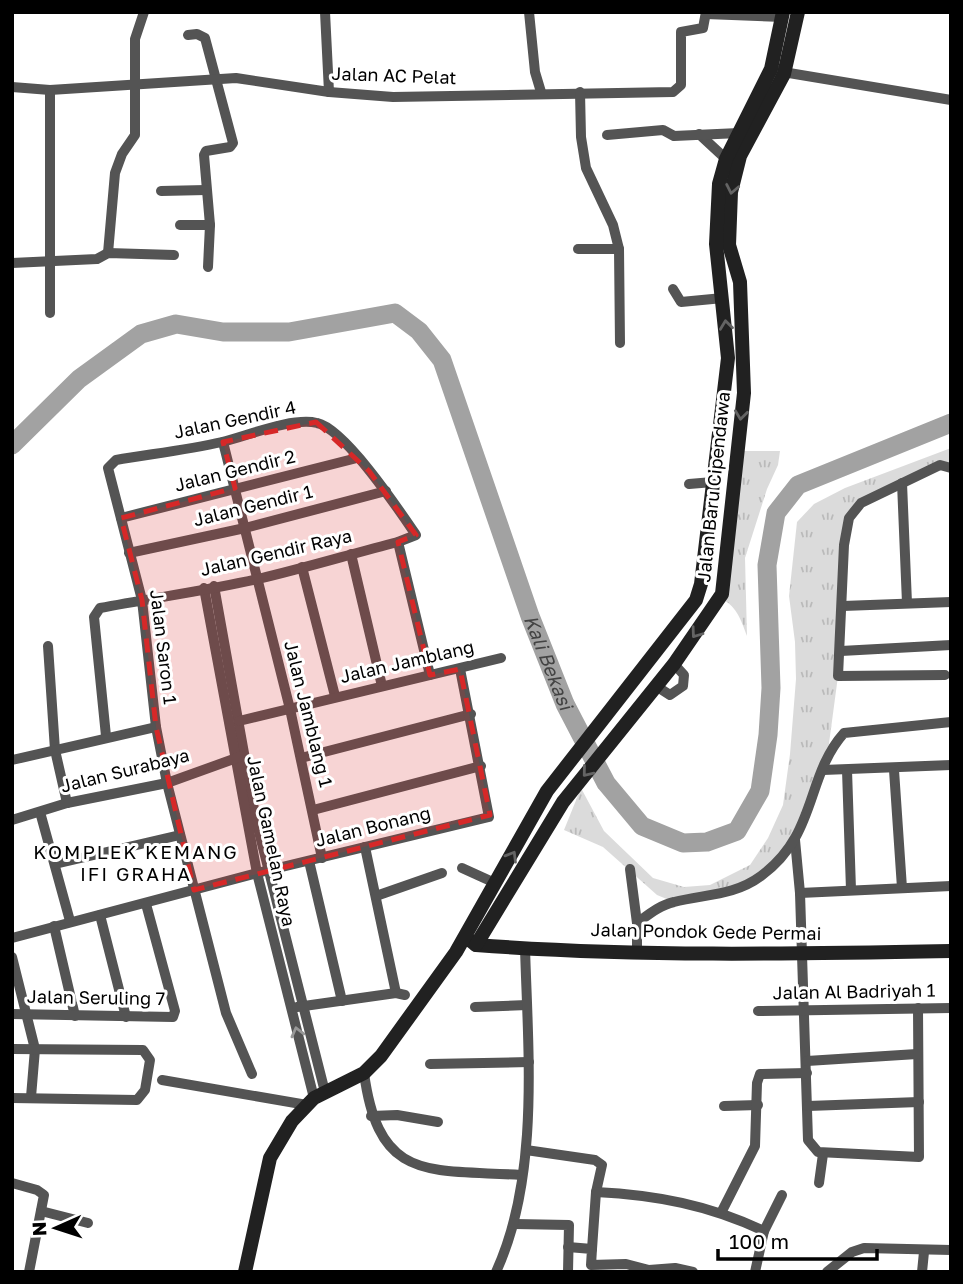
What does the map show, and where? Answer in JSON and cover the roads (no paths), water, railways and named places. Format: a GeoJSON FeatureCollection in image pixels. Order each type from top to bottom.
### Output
{"type":"FeatureCollection","features":[{"type":"Feature","properties":{"kind":"main road","name":"Jalan Baru Cipendawa"},"geometry":{"type":"LineString","coordinates":[[470,940],[547,830],[563,802],[674,664],[722,594],[744,393],[740,282],[729,245],[731,192],[740,156],[777,71],[798,12]]}},
{"type":"Feature","properties":{"kind":"main road","name":"Jalan Baru Cipendawa"},"geometry":{"type":"LineString","coordinates":[[470,940],[495,883],[558,778],[696,600],[701,584],[728,358],[715,214],[726,159],[777,71],[783,14]]}},
{"type":"Feature","properties":{"kind":"main road"},"geometry":{"type":"LineString","coordinates":[[716,450],[737,451]]}},
{"type":"Feature","properties":{"kind":"main road"},"geometry":{"type":"LineString","coordinates":[[533,821],[547,830]]}},
{"type":"Feature","properties":{"kind":"main road"},"geometry":{"type":"LineString","coordinates":[[245,1272],[270,1158],[292,1121],[315,1098],[364,1073],[381,1056],[456,952],[470,940]]}},
{"type":"Feature","properties":{"kind":"main road","name":"Jalan Pondok Gede Permai"},"geometry":{"type":"LineString","coordinates":[[470,940],[525,948],[637,952],[800,954],[951,951]]}},
{"type":"Feature","properties":{"kind":"street"},"geometry":{"type":"LineString","coordinates":[[108,253],[115,173],[122,154],[135,135],[135,39],[144,12]]}},
{"type":"Feature","properties":{"kind":"street"},"geometry":{"type":"LineString","coordinates":[[326,12],[329,92]]}},
{"type":"Feature","properties":{"kind":"street"},"geometry":{"type":"LineString","coordinates":[[529,12],[532,50],[541,92]]}},
{"type":"Feature","properties":{"kind":"street"},"geometry":{"type":"LineString","coordinates":[[706,13],[783,14]]}},
{"type":"Feature","properties":{"kind":"street","name":"Jalan AC Pelat"},"geometry":{"type":"LineString","coordinates":[[12,88],[50,90],[214,79],[257,79],[329,92],[417,97],[541,92],[678,91],[681,85],[681,32],[703,28],[706,13]]}},
{"type":"Feature","properties":{"kind":"street"},"geometry":{"type":"LineString","coordinates":[[188,35],[197,34],[205,38],[233,143],[230,147],[206,151],[204,155],[210,225],[208,267]]}},
{"type":"Feature","properties":{"kind":"street"},"geometry":{"type":"LineString","coordinates":[[777,71],[951,100]]}},
{"type":"Feature","properties":{"kind":"street"},"geometry":{"type":"LineString","coordinates":[[50,90],[50,313]]}},
{"type":"Feature","properties":{"kind":"street"},"geometry":{"type":"LineString","coordinates":[[580,92],[581,136],[586,168],[613,225],[618,249],[620,343]]}},
{"type":"Feature","properties":{"kind":"street"},"geometry":{"type":"LineString","coordinates":[[607,135],[663,130],[674,136],[739,133]]}},
{"type":"Feature","properties":{"kind":"street"},"geometry":{"type":"LineString","coordinates":[[698,134],[726,159]]}},
{"type":"Feature","properties":{"kind":"street"},"geometry":{"type":"LineString","coordinates":[[162,191],[206,190]]}},
{"type":"Feature","properties":{"kind":"street"},"geometry":{"type":"LineString","coordinates":[[180,225],[210,225]]}},
{"type":"Feature","properties":{"kind":"street"},"geometry":{"type":"LineString","coordinates":[[578,248],[618,249]]}},
{"type":"Feature","properties":{"kind":"street"},"geometry":{"type":"LineString","coordinates":[[12,264],[97,259],[108,253],[174,255]]}},
{"type":"Feature","properties":{"kind":"street"},"geometry":{"type":"LineString","coordinates":[[673,289],[681,302],[723,298]]}},
{"type":"Feature","properties":{"kind":"street","name":"Jalan Gendir 4"},"geometry":{"type":"LineString","coordinates":[[121,517],[108,468],[110,462],[223,442],[276,427],[316,422],[329,429],[357,458],[386,491],[416,535]]}},
{"type":"Feature","properties":{"kind":"street","name":"Jalan Jamblang 1"},"geometry":{"type":"LineString","coordinates":[[223,442],[290,709],[322,858]]}},
{"type":"Feature","properties":{"kind":"street","name":"Jalan Gendir 2"},"geometry":{"type":"LineString","coordinates":[[121,517],[357,458]]}},
{"type":"Feature","properties":{"kind":"street"},"geometry":{"type":"LineString","coordinates":[[945,675],[838,676],[844,545],[849,518],[861,503],[902,483],[948,466]]}},
{"type":"Feature","properties":{"kind":"street"},"geometry":{"type":"LineString","coordinates":[[689,484],[713,482]]}},
{"type":"Feature","properties":{"kind":"street"},"geometry":{"type":"LineString","coordinates":[[902,483],[907,603]]}},
{"type":"Feature","properties":{"kind":"street","name":"Jalan Gendir 1"},"geometry":{"type":"LineString","coordinates":[[129,553],[244,528],[386,491]]}},
{"type":"Feature","properties":{"kind":"street","name":"Jalan Saron 1"},"geometry":{"type":"LineString","coordinates":[[121,517],[142,600],[156,727],[167,783],[226,1013],[253,1074]]}},
{"type":"Feature","properties":{"kind":"street","name":"Jalan Gendir Raya"},"geometry":{"type":"LineString","coordinates":[[106,736],[94,617],[100,608],[256,580],[416,535]]}},
{"type":"Feature","properties":{"kind":"street"},"geometry":{"type":"LineString","coordinates":[[398,542],[430,675]]}},
{"type":"Feature","properties":{"kind":"street"},"geometry":{"type":"LineString","coordinates":[[351,554],[382,686]]}},
{"type":"Feature","properties":{"kind":"street"},"geometry":{"type":"LineString","coordinates":[[302,567],[335,696]]}},
{"type":"Feature","properties":{"kind":"street","name":"Jalan Gamelan Raya"},"geometry":{"type":"LineString","coordinates":[[209,587],[263,873],[315,1098]]}},
{"type":"Feature","properties":{"kind":"street"},"geometry":{"type":"LineString","coordinates":[[843,606],[951,602]]}},
{"type":"Feature","properties":{"kind":"street"},"geometry":{"type":"LineString","coordinates":[[841,651],[951,645]]}},
{"type":"Feature","properties":{"kind":"street"},"geometry":{"type":"LineString","coordinates":[[48,646],[55,750],[67,803]]}},
{"type":"Feature","properties":{"kind":"street","name":"Jalan Jamblang"},"geometry":{"type":"LineString","coordinates":[[237,728],[335,696],[502,658]]}},
{"type":"Feature","properties":{"kind":"street"},"geometry":{"type":"LineString","coordinates":[[656,686],[670,695],[683,686],[684,675],[674,664]]}},
{"type":"Feature","properties":{"kind":"street"},"geometry":{"type":"LineString","coordinates":[[313,810],[481,766],[460,669]]}},
{"type":"Feature","properties":{"kind":"street"},"geometry":{"type":"LineString","coordinates":[[301,758],[471,714]]}},
{"type":"Feature","properties":{"kind":"street"},"geometry":{"type":"LineString","coordinates":[[637,923],[674,902],[716,897],[761,876],[795,840],[804,826],[828,751],[844,733],[951,722]]}},
{"type":"Feature","properties":{"kind":"street"},"geometry":{"type":"LineString","coordinates":[[12,760],[106,736],[156,727]]}},
{"type":"Feature","properties":{"kind":"street","name":"Jalan Surabaya"},"geometry":{"type":"LineString","coordinates":[[12,820],[67,803],[167,783],[240,756]]}},
{"type":"Feature","properties":{"kind":"street"},"geometry":{"type":"LineString","coordinates":[[822,771],[894,770],[951,765]]}},
{"type":"Feature","properties":{"kind":"street","name":"Jalan Bonang"},"geometry":{"type":"LineString","coordinates":[[12,938],[70,920],[146,904],[489,817],[481,766]]}},
{"type":"Feature","properties":{"kind":"street"},"geometry":{"type":"LineString","coordinates":[[847,770],[851,890]]}},
{"type":"Feature","properties":{"kind":"street"},"geometry":{"type":"LineString","coordinates":[[894,770],[902,888]]}},
{"type":"Feature","properties":{"kind":"street"},"geometry":{"type":"LineString","coordinates":[[40,812],[70,920]]}},
{"type":"Feature","properties":{"kind":"street"},"geometry":{"type":"LineString","coordinates":[[55,864],[180,835]]}},
{"type":"Feature","properties":{"kind":"street"},"geometry":{"type":"LineString","coordinates":[[795,840],[800,893],[808,1140],[823,1154],[916,1158],[921,1148],[918,1008]]}},
{"type":"Feature","properties":{"kind":"street"},"geometry":{"type":"LineString","coordinates":[[296,1007],[400,994],[365,848]]}},
{"type":"Feature","properties":{"kind":"street"},"geometry":{"type":"LineString","coordinates":[[309,861],[342,1001]]}},
{"type":"Feature","properties":{"kind":"street"},"geometry":{"type":"LineString","coordinates":[[462,868],[495,883]]}},
{"type":"Feature","properties":{"kind":"street"},"geometry":{"type":"LineString","coordinates":[[630,869],[637,923],[637,952]]}},
{"type":"Feature","properties":{"kind":"street"},"geometry":{"type":"LineString","coordinates":[[376,896],[442,873]]}},
{"type":"Feature","properties":{"kind":"street"},"geometry":{"type":"LineString","coordinates":[[800,893],[951,886]]}},
{"type":"Feature","properties":{"kind":"street","name":"Jalan Seruling 7"},"geometry":{"type":"LineString","coordinates":[[12,1014],[170,1018],[175,1011],[146,904]]}},
{"type":"Feature","properties":{"kind":"street"},"geometry":{"type":"LineString","coordinates":[[100,915],[126,1017]]}},
{"type":"Feature","properties":{"kind":"street"},"geometry":{"type":"LineString","coordinates":[[54,926],[75,1016]]}},
{"type":"Feature","properties":{"kind":"street"},"geometry":{"type":"LineString","coordinates":[[496,1272],[515,1224],[526,1150],[529,1062],[525,948]]}},
{"type":"Feature","properties":{"kind":"street"},"geometry":{"type":"LineString","coordinates":[[12,957],[35,1049],[32,1097]]}},
{"type":"Feature","properties":{"kind":"street"},"geometry":{"type":"LineString","coordinates":[[475,1007],[527,1005]]}},
{"type":"Feature","properties":{"kind":"street","name":"Jalan Al Badriyah 1"},"geometry":{"type":"LineString","coordinates":[[758,1010],[951,1008]]}},
{"type":"Feature","properties":{"kind":"street"},"geometry":{"type":"LineString","coordinates":[[12,1049],[142,1050],[150,1060],[145,1090],[141,1098],[133,1101],[12,1098]]}},
{"type":"Feature","properties":{"kind":"street"},"geometry":{"type":"LineString","coordinates":[[722,1211],[755,1146],[757,1083],[760,1074],[917,1054]]}},
{"type":"Feature","properties":{"kind":"street"},"geometry":{"type":"LineString","coordinates":[[430,1064],[529,1062]]}},
{"type":"Feature","properties":{"kind":"street"},"geometry":{"type":"LineString","coordinates":[[364,1073],[371,1116],[388,1146],[411,1164],[521,1175]]}},
{"type":"Feature","properties":{"kind":"street"},"geometry":{"type":"LineString","coordinates":[[162,1080],[315,1098]]}},
{"type":"Feature","properties":{"kind":"street"},"geometry":{"type":"LineString","coordinates":[[808,1106],[919,1102]]}},
{"type":"Feature","properties":{"kind":"street"},"geometry":{"type":"LineString","coordinates":[[724,1106],[758,1105]]}},
{"type":"Feature","properties":{"kind":"street"},"geometry":{"type":"LineString","coordinates":[[371,1116],[397,1115],[438,1122]]}},
{"type":"Feature","properties":{"kind":"street"},"geometry":{"type":"LineString","coordinates":[[526,1150],[599,1162],[603,1170],[596,1192],[591,1265],[649,1270],[675,1268],[693,1272]]}},
{"type":"Feature","properties":{"kind":"street"},"geometry":{"type":"LineString","coordinates":[[819,1183],[823,1154]]}},
{"type":"Feature","properties":{"kind":"street"},"geometry":{"type":"LineString","coordinates":[[12,1184],[42,1192],[44,1199],[29,1272]]}},
{"type":"Feature","properties":{"kind":"street"},"geometry":{"type":"LineString","coordinates":[[596,1192],[656,1198],[722,1211],[764,1231]]}},
{"type":"Feature","properties":{"kind":"street"},"geometry":{"type":"LineString","coordinates":[[755,1272],[764,1231],[782,1195]]}},
{"type":"Feature","properties":{"kind":"street"},"geometry":{"type":"LineString","coordinates":[[41,1211],[88,1223]]}},
{"type":"Feature","properties":{"kind":"street"},"geometry":{"type":"LineString","coordinates":[[515,1224],[569,1226],[568,1272]]}},
{"type":"Feature","properties":{"kind":"street"},"geometry":{"type":"LineString","coordinates":[[568,1247],[592,1249]]}},
{"type":"Feature","properties":{"kind":"street"},"geometry":{"type":"LineString","coordinates":[[827,1272],[852,1252],[864,1248],[923,1252],[951,1250]]}},
{"type":"Feature","properties":{"kind":"street"},"geometry":{"type":"LineString","coordinates":[[922,1272],[923,1252]]}},
{"type":"Feature","properties":{"kind":"waterway","name":"Kali Bekasi"},"geometry":{"type":"LineString","coordinates":[[12,445],[79,379],[141,334],[176,324],[223,332],[289,332],[395,313],[419,331],[442,360],[530,616],[565,704],[606,783],[642,826],[683,843],[707,842],[737,831],[760,791],[771,688],[767,565],[776,513],[798,485],[951,423]]}},
{"type":"Feature","properties":{"kind":"district","name":"KOMPLEK KEMANG IFI GRAHA"},"geometry":{"type":"Point","coordinates":[136,863]}}]}
